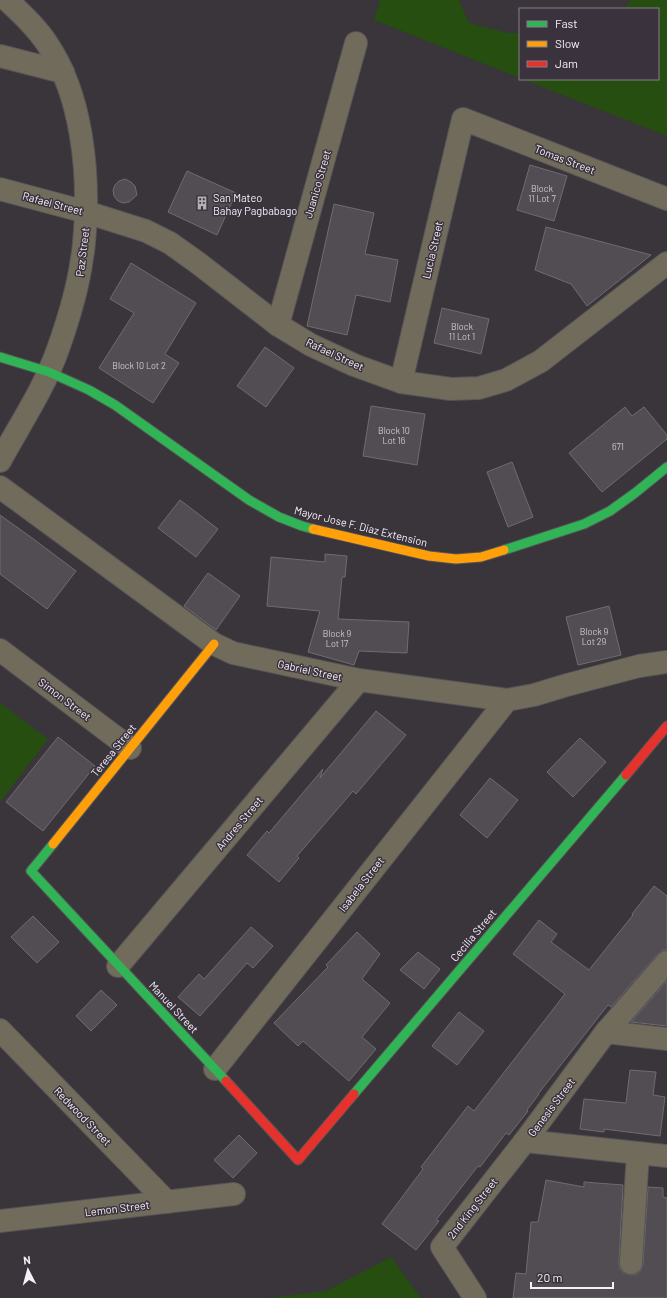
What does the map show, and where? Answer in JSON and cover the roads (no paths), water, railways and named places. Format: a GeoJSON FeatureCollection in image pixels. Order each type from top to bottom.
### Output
{"type":"FeatureCollection","features":[{"type":"Feature","properties":{"kind":"street","name":"Paz Street"},"geometry":{"type":"LineString","coordinates":[[0,461],[41,388],[58,348],[78,281],[83,256],[86,212],[85,170],[81,136],[74,104],[63,72],[48,44],[26,18],[7,0]]}},
{"type":"Feature","properties":{"kind":"street","name":"Juanico Street"},"geometry":{"type":"LineString","coordinates":[[278,325],[356,43]]}},
{"type":"Feature","properties":{"kind":"street"},"geometry":{"type":"LineString","coordinates":[[0,56],[63,72]]}},
{"type":"Feature","properties":{"kind":"street","name":"Tomas Street"},"geometry":{"type":"LineString","coordinates":[[463,119],[667,199]]}},
{"type":"Feature","properties":{"kind":"street","name":"Lucia Street"},"geometry":{"type":"LineString","coordinates":[[401,382],[463,119]]}},
{"type":"Feature","properties":{"kind":"street","name":"Rafael Street"},"geometry":{"type":"LineString","coordinates":[[0,189],[86,212],[146,231],[170,243],[198,262],[278,325],[318,348],[354,365],[401,382],[451,389],[479,388],[506,380],[541,361],[667,263]]}},
{"type":"Feature","properties":{"kind":"street","name":"Mayor Jose F. Diaz Extension"},"geometry":{"type":"LineString","coordinates":[[0,357],[49,372],[89,390],[115,405],[249,500],[279,517],[302,526],[429,556],[456,559],[481,556],[512,548],[584,524],[610,511],[636,493],[667,467]]}},
{"type":"Feature","properties":{"kind":"street","name":"Gabriel Street"},"geometry":{"type":"LineString","coordinates":[[0,487],[214,644],[233,653],[359,680],[507,700],[534,695],[639,666],[667,662]]}},
{"type":"Feature","properties":{"kind":"street","name":"Teresa Street"},"geometry":{"type":"LineString","coordinates":[[31,871],[214,644]]}},
{"type":"Feature","properties":{"kind":"street","name":"Simon Street"},"geometry":{"type":"LineString","coordinates":[[0,650],[130,748]]}},
{"type":"Feature","properties":{"kind":"street","name":"Andres Street"},"geometry":{"type":"LineString","coordinates":[[118,966],[359,680]]}},
{"type":"Feature","properties":{"kind":"street","name":"Isabela Street"},"geometry":{"type":"LineString","coordinates":[[215,1068],[507,700]]}},
{"type":"Feature","properties":{"kind":"street","name":"Cecilia Street"},"geometry":{"type":"LineString","coordinates":[[298,1160],[667,726]]}},
{"type":"Feature","properties":{"kind":"street","name":"Manuel Street"},"geometry":{"type":"LineString","coordinates":[[31,871],[118,966],[215,1068],[298,1160]]}},
{"type":"Feature","properties":{"kind":"street","name":"Genesis Street"},"geometry":{"type":"LineString","coordinates":[[525,1141],[606,1032],[667,962]]}},
{"type":"Feature","properties":{"kind":"street","name":"Redwood Street"},"geometry":{"type":"LineString","coordinates":[[0,1030],[167,1202]]}},
{"type":"Feature","properties":{"kind":"street"},"geometry":{"type":"LineString","coordinates":[[606,1032],[667,1039]]}},
{"type":"Feature","properties":{"kind":"street","name":"Genesis Street"},"geometry":{"type":"LineString","coordinates":[[525,1141],[667,1156]]}},
{"type":"Feature","properties":{"kind":"street","name":"2nd King Street"},"geometry":{"type":"LineString","coordinates":[[475,1298],[442,1247],[525,1141]]}},
{"type":"Feature","properties":{"kind":"street"},"geometry":{"type":"LineString","coordinates":[[631,1263],[638,1153]]}},
{"type":"Feature","properties":{"kind":"street","name":"Lemon Street"},"geometry":{"type":"LineString","coordinates":[[0,1222],[234,1194]]}},
{"type":"Feature","properties":{"kind":"place","name":"San Mateo Bahay Pagbabago"},"geometry":{"type":"Point","coordinates":[202,203]}}]}
